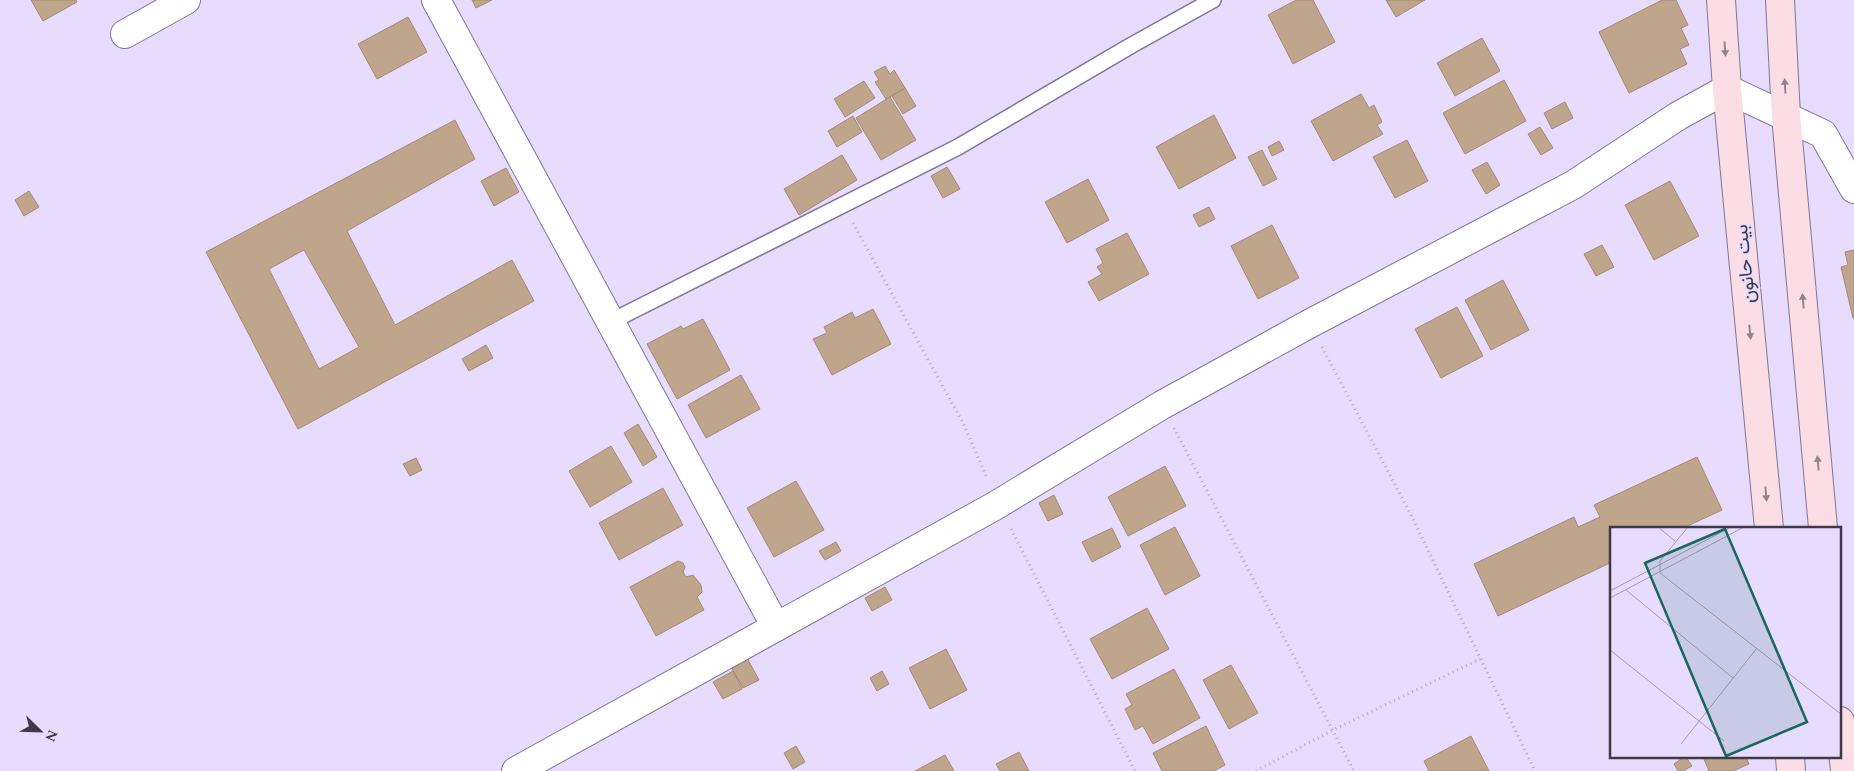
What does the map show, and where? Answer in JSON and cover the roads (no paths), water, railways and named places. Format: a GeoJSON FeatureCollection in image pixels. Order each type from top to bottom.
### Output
{"type":"FeatureCollection","features":[{"type":"Feature","properties":{"kind":"main road","name":"بيت حانون"},"geometry":{"type":"LineString","coordinates":[[1722,0],[1727,89],[1769,527]]}},
{"type":"Feature","properties":{"kind":"main road"},"geometry":{"type":"LineString","coordinates":[[1780,0],[1786,116],[1823,527]]}},
{"type":"Feature","properties":{"kind":"main road"},"geometry":{"type":"LineString","coordinates":[[1842,741],[1845,771]]}},
{"type":"Feature","properties":{"kind":"main road"},"geometry":{"type":"LineString","coordinates":[[1790,758],[1790,771]]}},
{"type":"Feature","properties":{"kind":"street"},"geometry":{"type":"LineString","coordinates":[[125,34],[186,0]]}},
{"type":"Feature","properties":{"kind":"street"},"geometry":{"type":"LineString","coordinates":[[436,0],[776,627]]}},
{"type":"Feature","properties":{"kind":"street"},"geometry":{"type":"LineString","coordinates":[[516,771],[998,504],[1162,405],[1309,324],[1574,185],[1678,116],[1727,89],[1823,134],[1854,190]]}},
{"type":"Feature","properties":{"kind":"lane"},"geometry":{"type":"LineString","coordinates":[[610,322],[958,147],[1213,0]]}}]}
